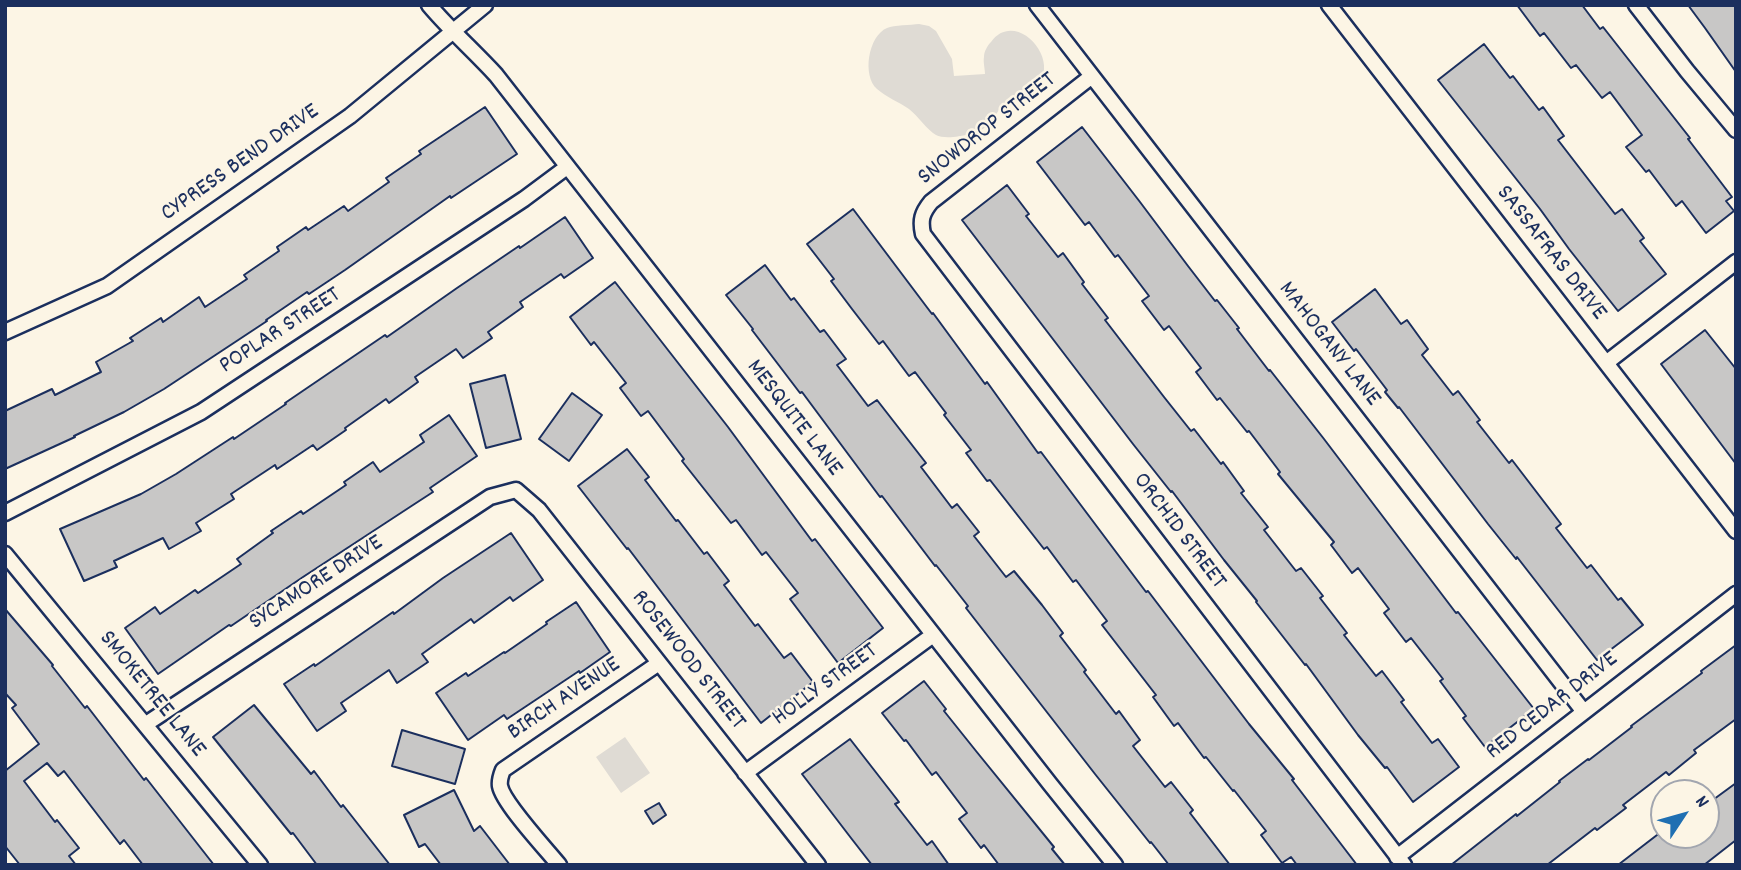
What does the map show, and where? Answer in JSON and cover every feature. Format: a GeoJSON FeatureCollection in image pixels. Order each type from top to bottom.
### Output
{"type":"FeatureCollection","features":[{"type":"Feature","properties":{"kind":"street","name":"MESQUITE LANE"},"geometry":{"type":"LineString","coordinates":[[429,5],[495,75],[1115,865]]}},
{"type":"Feature","properties":{"kind":"street","name":"CYPRESS BEND DRIVE"},"geometry":{"type":"LineString","coordinates":[[5,332],[107,286],[350,116],[485,5]]}},
{"type":"Feature","properties":{"kind":"street","name":"MAHOGANY LANE"},"geometry":{"type":"LineString","coordinates":[[1037,5],[1584,712]]}},
{"type":"Feature","properties":{"kind":"street","name":"SASSAFRAS DRIVE"},"geometry":{"type":"LineString","coordinates":[[1329,5],[1736,531]]}},
{"type":"Feature","properties":{"kind":"street"},"geometry":{"type":"LineString","coordinates":[[1636,5],[1736,130]]}},
{"type":"Feature","properties":{"kind":"street","name":"SNOWDROP STREET"},"geometry":{"type":"LineString","coordinates":[[920,223],[923,212],[931,202],[1092,76]]}},
{"type":"Feature","properties":{"kind":"street","name":"POPLAR STREET"},"geometry":{"type":"LineString","coordinates":[[5,513],[201,412],[524,199],[568,167]]}},
{"type":"Feature","properties":{"kind":"street","name":"ORCHID STREET"},"geometry":{"type":"LineString","coordinates":[[920,223],[929,244],[1401,861]]}},
{"type":"Feature","properties":{"kind":"street"},"geometry":{"type":"LineString","coordinates":[[1606,363],[1736,262]]}},
{"type":"Feature","properties":{"kind":"street","name":"ROSEWOOD STREET"},"geometry":{"type":"LineString","coordinates":[[516,490],[539,510],[815,864]]}},
{"type":"Feature","properties":{"kind":"street","name":"SYCAMORE DRIVE"},"geometry":{"type":"LineString","coordinates":[[146,724],[490,497],[516,490]]}},
{"type":"Feature","properties":{"kind":"street","name":"SMOKETREE LANE"},"geometry":{"type":"LineString","coordinates":[[5,554],[260,865]]}},
{"type":"Feature","properties":{"kind":"street","name":"RED CEDAR DRIVE"},"geometry":{"type":"LineString","coordinates":[[1401,861],[1584,712],[1736,594]]}},
{"type":"Feature","properties":{"kind":"street","name":"HOLLY STREET"},"geometry":{"type":"LineString","coordinates":[[746,773],[933,635]]}},
{"type":"Feature","properties":{"kind":"street","name":"BIRCH AVENUE"},"geometry":{"type":"LineString","coordinates":[[559,865],[514,811],[500,788],[503,770],[659,663]]}},
{"type":"Feature","properties":{"kind":"shaded area"},"geometry":{"type":"Polygon","coordinates":[[[919,24],[936,31],[952,59],[954,76],[985,74],[984,55],[990,44],[1000,33],[1021,33],[1031,40],[1043,60],[1044,72],[1040,83],[1025,98],[1003,104],[983,129],[955,137],[936,135],[909,109],[877,89],[870,75],[869,57],[880,32],[890,27],[919,24]]]}},
{"type":"Feature","properties":{"kind":"shaded area"},"geometry":{"type":"Polygon","coordinates":[[[625,737],[650,773],[621,793],[596,757],[625,737]]]}},
{"type":"Feature","properties":{"kind":"building"},"geometry":{"type":"Polygon","coordinates":[[[1517,5],[1582,5],[1600,29],[1603,27],[1690,138],[1688,139],[1732,197],[1726,201],[1734,211],[1706,233],[1682,201],[1676,206],[1649,170],[1646,172],[1626,147],[1642,135],[1610,92],[1602,98],[1576,65],[1571,68],[1544,33],[1540,36],[1517,5]]]}},
{"type":"Feature","properties":{"kind":"building"},"geometry":{"type":"Polygon","coordinates":[[[1688,5],[1736,5],[1736,72],[1705,28],[1688,5]]]}},
{"type":"Feature","properties":{"kind":"building"},"geometry":{"type":"Polygon","coordinates":[[[1484,44],[1539,110],[1543,107],[1564,136],[1558,140],[1615,214],[1622,209],[1644,238],[1640,241],[1666,274],[1618,311],[1438,80],[1484,44]]]}},
{"type":"Feature","properties":{"kind":"building"},"geometry":{"type":"Polygon","coordinates":[[[485,107],[517,154],[451,198],[450,196],[345,270],[309,294],[307,292],[164,389],[75,437],[5,469],[5,411],[52,389],[55,395],[101,372],[96,362],[133,341],[130,338],[161,318],[163,322],[199,297],[205,307],[247,279],[244,275],[279,251],[277,247],[344,206],[348,211],[389,182],[386,178],[421,154],[419,151],[485,107]]]}},
{"type":"Feature","properties":{"kind":"building"},"geometry":{"type":"Polygon","coordinates":[[[1082,127],[1456,613],[1458,612],[1534,709],[1485,747],[1440,681],[1443,679],[1411,638],[1406,642],[1384,613],[1389,609],[1358,568],[1352,573],[1331,545],[1334,542],[1278,474],[1280,472],[1249,431],[1247,432],[1220,398],[1217,400],[1196,372],[1201,368],[1169,326],[1164,330],[1142,301],[1149,296],[1118,255],[1115,257],[1089,222],[1085,225],[1037,162],[1082,127]]]}},
{"type":"Feature","properties":{"kind":"building"},"geometry":{"type":"Polygon","coordinates":[[[1007,185],[1029,214],[1026,216],[1058,257],[1063,253],[1108,318],[1105,320],[1164,397],[1191,431],[1194,429],[1221,464],[1223,462],[1244,491],[1241,493],[1268,527],[1264,530],[1296,571],[1301,568],[1323,596],[1320,598],[1347,633],[1344,635],[1376,676],[1382,671],[1432,743],[1438,739],[1459,767],[1413,802],[1387,767],[1385,768],[1358,735],[962,220],[1007,185]]]}},
{"type":"Feature","properties":{"kind":"building"},"geometry":{"type":"Polygon","coordinates":[[[853,209],[985,384],[987,382],[1038,453],[1041,452],[1146,592],[1148,591],[1294,779],[1292,780],[1357,865],[1297,865],[1291,857],[1282,863],[1261,835],[1266,831],[1234,790],[1206,757],[1204,758],[1178,723],[1174,726],[1153,697],[1156,695],[1102,625],[1107,621],[1076,580],[1073,582],[1047,547],[1044,549],[966,453],[971,450],[915,372],[909,376],[883,341],[879,344],[852,309],[831,281],[834,279],[807,244],[853,209]]]}},
{"type":"Feature","properties":{"kind":"building"},"geometry":{"type":"Polygon","coordinates":[[[565,217],[593,258],[564,278],[561,274],[520,302],[523,307],[488,332],[492,338],[463,358],[456,349],[415,377],[418,382],[389,403],[386,399],[317,450],[313,445],[277,469],[275,465],[231,494],[234,499],[196,523],[201,531],[169,549],[163,538],[114,561],[117,567],[84,581],[60,529],[141,494],[233,437],[234,439],[385,335],[387,337],[565,217]]]}},
{"type":"Feature","properties":{"kind":"building"},"geometry":{"type":"Polygon","coordinates":[[[765,265],[791,300],[794,298],[820,332],[824,330],[846,359],[837,365],[868,406],[877,400],[926,463],[921,467],[952,508],[957,504],[979,532],[974,536],[1006,577],[1014,571],[1042,605],[1063,633],[1060,636],[1086,670],[1084,672],[1116,714],[1119,711],[1140,740],[1133,746],[1165,787],[1171,782],[1193,810],[1190,813],[1230,865],[1169,865],[966,608],[968,606],[882,496],[880,497],[726,295],[765,265]]]}},
{"type":"Feature","properties":{"kind":"building"},"geometry":{"type":"Polygon","coordinates":[[[615,282],[728,427],[812,541],[815,539],[883,628],[838,663],[790,599],[798,593],[766,552],[762,555],[736,520],[731,523],[682,461],[684,459],[648,411],[641,416],[620,388],[626,383],[594,342],[591,345],[570,317],[615,282]]]}},
{"type":"Feature","properties":{"kind":"building"},"geometry":{"type":"Polygon","coordinates":[[[1375,289],[1401,324],[1407,320],[1428,349],[1422,355],[1453,395],[1458,391],[1480,420],[1477,422],[1509,463],[1512,460],[1561,524],[1556,528],[1587,568],[1591,565],[1618,600],[1621,598],[1643,625],[1597,660],[1385,392],[1387,390],[1356,349],[1354,351],[1332,322],[1375,289]]]}},
{"type":"Feature","properties":{"kind":"building"},"geometry":{"type":"Polygon","coordinates":[[[1705,330],[1736,369],[1736,464],[1661,364],[1705,330]]]}},
{"type":"Feature","properties":{"kind":"building"},"geometry":{"type":"Polygon","coordinates":[[[505,375],[521,439],[486,448],[470,384],[505,375]]]}},
{"type":"Feature","properties":{"kind":"building"},"geometry":{"type":"Polygon","coordinates":[[[572,393],[602,415],[569,461],[539,439],[572,393]]]}},
{"type":"Feature","properties":{"kind":"building"},"geometry":{"type":"Polygon","coordinates":[[[449,415],[477,456],[430,488],[433,492],[158,674],[125,628],[155,607],[160,614],[195,590],[198,593],[241,564],[237,559],[273,533],[271,531],[301,511],[303,514],[346,485],[344,482],[373,462],[380,472],[424,442],[420,435],[449,415]]]}},
{"type":"Feature","properties":{"kind":"building"},"geometry":{"type":"Polygon","coordinates":[[[627,449],[649,477],[645,480],[676,521],[678,520],[704,554],[707,552],[729,581],[724,585],[755,626],[758,624],[784,658],[791,653],[813,682],[761,723],[578,486],[627,449]]]}},
{"type":"Feature","properties":{"kind":"building"},"geometry":{"type":"Polygon","coordinates":[[[511,533],[543,580],[513,601],[510,597],[474,623],[471,619],[422,654],[428,662],[397,683],[389,670],[341,703],[346,711],[317,731],[284,684],[393,612],[394,614],[511,533]]]}},
{"type":"Feature","properties":{"kind":"building"},"geometry":{"type":"Polygon","coordinates":[[[576,602],[610,652],[507,719],[504,715],[468,740],[436,693],[466,673],[468,676],[505,653],[576,602]]]}},
{"type":"Feature","properties":{"kind":"building"},"geometry":{"type":"Polygon","coordinates":[[[5,609],[53,665],[85,708],[87,706],[144,780],[146,778],[214,865],[143,865],[124,840],[120,844],[64,771],[58,776],[47,763],[24,781],[79,848],[69,856],[76,865],[20,865],[5,846],[5,771],[39,744],[12,708],[16,705],[5,693],[5,609]]]}},
{"type":"Feature","properties":{"kind":"building"},"geometry":{"type":"Polygon","coordinates":[[[1736,645],[1736,719],[1694,750],[1696,753],[1669,775],[1666,772],[1657,779],[1650,779],[1650,784],[1623,805],[1626,808],[1547,865],[1451,865],[1702,673],[1701,671],[1736,645]]]}},
{"type":"Feature","properties":{"kind":"building"},"geometry":{"type":"Polygon","coordinates":[[[924,681],[946,709],[944,711],[1054,847],[1052,849],[1065,865],[999,865],[984,845],[981,848],[959,819],[967,813],[936,772],[932,775],[882,713],[924,681]]]}},
{"type":"Feature","properties":{"kind":"building"},"geometry":{"type":"Polygon","coordinates":[[[254,705],[311,774],[314,771],[341,807],[343,805],[390,865],[317,865],[213,737],[254,705]]]}},
{"type":"Feature","properties":{"kind":"building"},"geometry":{"type":"Polygon","coordinates":[[[402,730],[465,749],[455,784],[392,766],[402,730]]]}},
{"type":"Feature","properties":{"kind":"building"},"geometry":{"type":"Polygon","coordinates":[[[850,739],[899,802],[895,804],[927,845],[932,841],[949,865],[872,865],[802,774],[850,739]]]}},
{"type":"Feature","properties":{"kind":"building"},"geometry":{"type":"Polygon","coordinates":[[[1736,783],[1736,840],[1704,865],[1618,865],[1650,840],[1650,849],[1720,849],[1720,795],[1736,783]]]}},
{"type":"Feature","properties":{"kind":"building"},"geometry":{"type":"Polygon","coordinates":[[[454,790],[474,831],[480,826],[510,865],[441,865],[425,844],[419,847],[404,815],[454,790]]]}},
{"type":"Feature","properties":{"kind":"building"},"geometry":{"type":"Polygon","coordinates":[[[659,803],[666,815],[653,824],[645,811],[659,803]]]}}]}
